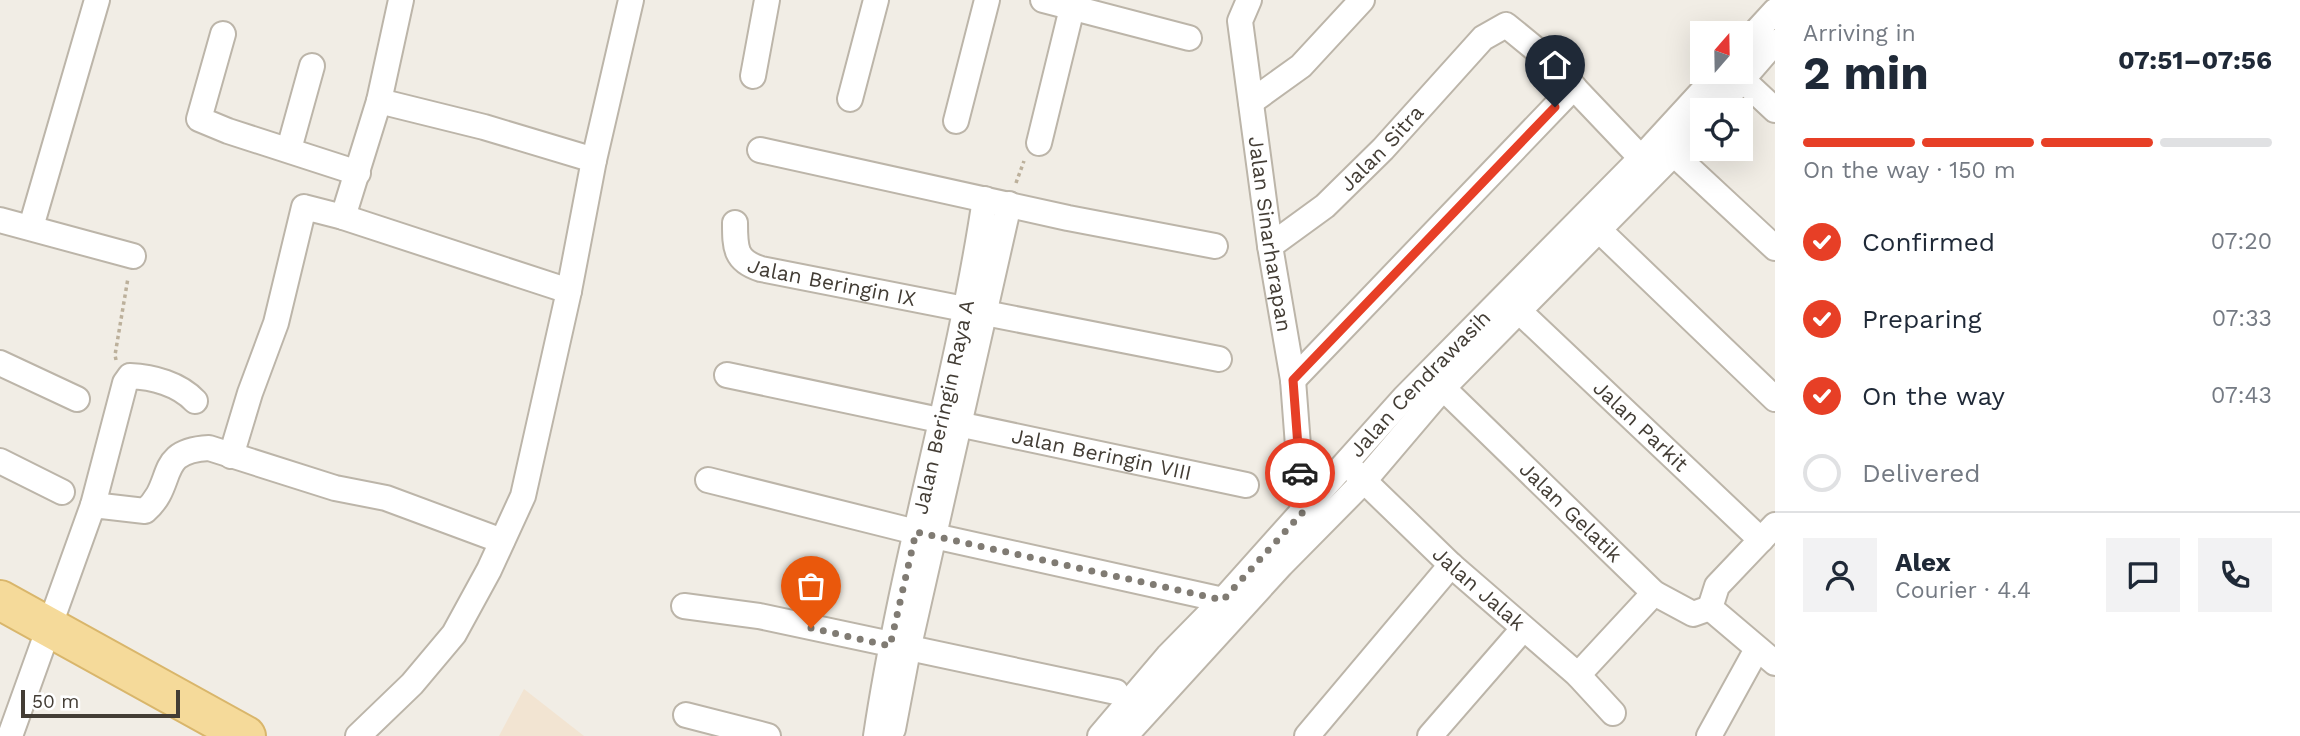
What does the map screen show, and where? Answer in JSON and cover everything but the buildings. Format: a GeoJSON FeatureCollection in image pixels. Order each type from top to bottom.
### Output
{"type":"FeatureCollection","features":[{"type":"Feature","properties":{"kind":"main road"},"geometry":{"type":"LineString","coordinates":[[0,600],[246,736]]}},
{"type":"Feature","properties":{"kind":"street"},"geometry":{"type":"LineString","coordinates":[[31,227],[96,0]]}},
{"type":"Feature","properties":{"kind":"street"},"geometry":{"type":"LineString","coordinates":[[343,217],[380,101],[401,0]]}},
{"type":"Feature","properties":{"kind":"street"},"geometry":{"type":"LineString","coordinates":[[358,736],[412,684],[454,634],[523,496],[569,291],[594,160],[631,0]]}},
{"type":"Feature","properties":{"kind":"street"},"geometry":{"type":"LineString","coordinates":[[753,76],[767,0]]}},
{"type":"Feature","properties":{"kind":"street"},"geometry":{"type":"LineString","coordinates":[[850,99],[876,0]]}},
{"type":"Feature","properties":{"kind":"street"},"geometry":{"type":"LineString","coordinates":[[956,121],[987,0]]}},
{"type":"Feature","properties":{"kind":"street"},"geometry":{"type":"LineString","coordinates":[[1043,0],[1073,4],[1189,38]]}},
{"type":"Feature","properties":{"kind":"street","name":"Jalan Sinarharapan"},"geometry":{"type":"LineString","coordinates":[[1250,0],[1240,21],[1270,246],[1293,380],[1304,521]]}},
{"type":"Feature","properties":{"kind":"street"},"geometry":{"type":"LineString","coordinates":[[1251,102],[1301,66],[1362,0]]}},
{"type":"Feature","properties":{"kind":"street"},"geometry":{"type":"LineString","coordinates":[[1039,143],[1073,4]]}},
{"type":"Feature","properties":{"kind":"street"},"geometry":{"type":"LineString","coordinates":[[1754,34],[1775,11]]}},
{"type":"Feature","properties":{"kind":"street","name":"Jalan Sitra"},"geometry":{"type":"LineString","coordinates":[[1270,246],[1325,206],[1383,149],[1483,38],[1506,25],[1544,56],[1574,87]]}},
{"type":"Feature","properties":{"kind":"street"},"geometry":{"type":"LineString","coordinates":[[223,34],[200,119],[228,131],[358,173]]}},
{"type":"Feature","properties":{"kind":"street"},"geometry":{"type":"LineString","coordinates":[[1754,68],[1775,42]]}},
{"type":"Feature","properties":{"kind":"street"},"geometry":{"type":"LineString","coordinates":[[289,149],[312,66]]}},
{"type":"Feature","properties":{"kind":"street","name":"Jalan Cendrawasih"},"geometry":{"type":"LineString","coordinates":[[1100,736],[1183,639],[1304,521],[1364,481],[1443,388],[1599,230],[1666,147],[1711,84]]}},
{"type":"Feature","properties":{"kind":"street"},"geometry":{"type":"LineString","coordinates":[[1728,98],[1741,84]]}},
{"type":"Feature","properties":{"kind":"street"},"geometry":{"type":"LineString","coordinates":[[1747,84],[1775,110]]}},
{"type":"Feature","properties":{"kind":"street"},"geometry":{"type":"LineString","coordinates":[[1293,380],[1574,87],[1641,158]]}},
{"type":"Feature","properties":{"kind":"street"},"geometry":{"type":"LineString","coordinates":[[380,101],[496,130],[594,160]]}},
{"type":"Feature","properties":{"kind":"street","name":"Jalan Cendrawasih"},"geometry":{"type":"LineString","coordinates":[[1125,736],[1304,521],[1346,463],[1404,398],[1641,158],[1690,132]]}},
{"type":"Feature","properties":{"kind":"street"},"geometry":{"type":"LineString","coordinates":[[1666,147],[1775,248]]}},
{"type":"Feature","properties":{"kind":"street"},"geometry":{"type":"LineString","coordinates":[[760,150],[1214,246]]}},
{"type":"Feature","properties":{"kind":"street"},"geometry":{"type":"LineString","coordinates":[[876,736],[926,534],[997,202]]}},
{"type":"Feature","properties":{"kind":"street"},"geometry":{"type":"LineString","coordinates":[[231,456],[250,393],[276,323],[304,207],[343,217],[569,291]]}},
{"type":"Feature","properties":{"kind":"street"},"geometry":{"type":"LineString","coordinates":[[0,220],[133,256]]}},
{"type":"Feature","properties":{"kind":"street","name":"Jalan Beringin IX"},"geometry":{"type":"LineString","coordinates":[[735,223],[735,250],[748,265],[1219,359]]}},
{"type":"Feature","properties":{"kind":"street"},"geometry":{"type":"LineString","coordinates":[[1599,230],[1775,399]]}},
{"type":"Feature","properties":{"kind":"street","name":"Jalan Parkit"},"geometry":{"type":"LineString","coordinates":[[1520,312],[1768,532]]}},
{"type":"Feature","properties":{"kind":"street"},"geometry":{"type":"LineString","coordinates":[[0,363],[78,399]]}},
{"type":"Feature","properties":{"kind":"street","name":"Jalan Beringin VIII"},"geometry":{"type":"LineString","coordinates":[[727,375],[1245,485]]}},
{"type":"Feature","properties":{"kind":"street"},"geometry":{"type":"LineString","coordinates":[[10,736],[51,626],[82,529],[93,505],[125,383],[130,376],[158,380],[186,391],[195,401]]}},
{"type":"Feature","properties":{"kind":"street","name":"Jalan Gelatik"},"geometry":{"type":"LineString","coordinates":[[1443,388],[1654,593],[1693,614],[1710,608]]}},
{"type":"Feature","properties":{"kind":"street"},"geometry":{"type":"LineString","coordinates":[[93,505],[145,511],[154,503],[176,455],[188,449],[209,448],[335,488],[386,499],[502,541]]}},
{"type":"Feature","properties":{"kind":"street"},"geometry":{"type":"LineString","coordinates":[[0,461],[62,492]]}},
{"type":"Feature","properties":{"kind":"street","name":"Jalan Jalak"},"geometry":{"type":"LineString","coordinates":[[1346,463],[1451,565],[1578,675],[1613,713]]}},
{"type":"Feature","properties":{"kind":"street"},"geometry":{"type":"LineString","coordinates":[[708,480],[926,534],[1223,600]]}},
{"type":"Feature","properties":{"kind":"street"},"geometry":{"type":"LineString","coordinates":[[1709,736],[1763,661],[1710,608],[1717,586],[1768,532]]}},
{"type":"Feature","properties":{"kind":"street"},"geometry":{"type":"LineString","coordinates":[[1307,736],[1451,565]]}},
{"type":"Feature","properties":{"kind":"street"},"geometry":{"type":"LineString","coordinates":[[1578,675],[1654,593]]}},
{"type":"Feature","properties":{"kind":"street"},"geometry":{"type":"LineString","coordinates":[[684,606],[759,616],[899,648],[1116,692]]}},
{"type":"Feature","properties":{"kind":"street"},"geometry":{"type":"LineString","coordinates":[[1430,736],[1523,629]]}},
{"type":"Feature","properties":{"kind":"street"},"geometry":{"type":"LineString","coordinates":[[891,736],[899,648]]}},
{"type":"Feature","properties":{"kind":"street"},"geometry":{"type":"LineString","coordinates":[[686,715],[768,736]]}},
{"type":"Feature","properties":{"kind":"path"},"geometry":{"type":"LineString","coordinates":[[997,202],[1029,148],[1037,147],[1039,143]]}},
{"type":"Feature","properties":{"kind":"path"},"geometry":{"type":"LineString","coordinates":[[125,383],[115,355],[133,256]]}},
{"type":"Feature","properties":{"kind":"shaded area"},"geometry":{"type":"Polygon","coordinates":[[[524,689],[584,736],[499,736],[524,689]]]}},
{"type":"Feature","properties":{"kind":"way so far"},"geometry":{"type":"LineString","coordinates":[[811,628],[890,646],[916,532],[1223,600],[1303,512],[1300,473]]}},
{"type":"Feature","properties":{"kind":"route"},"geometry":{"type":"LineString","coordinates":[[1300,473],[1293,380],[1555,107]]}}]}
